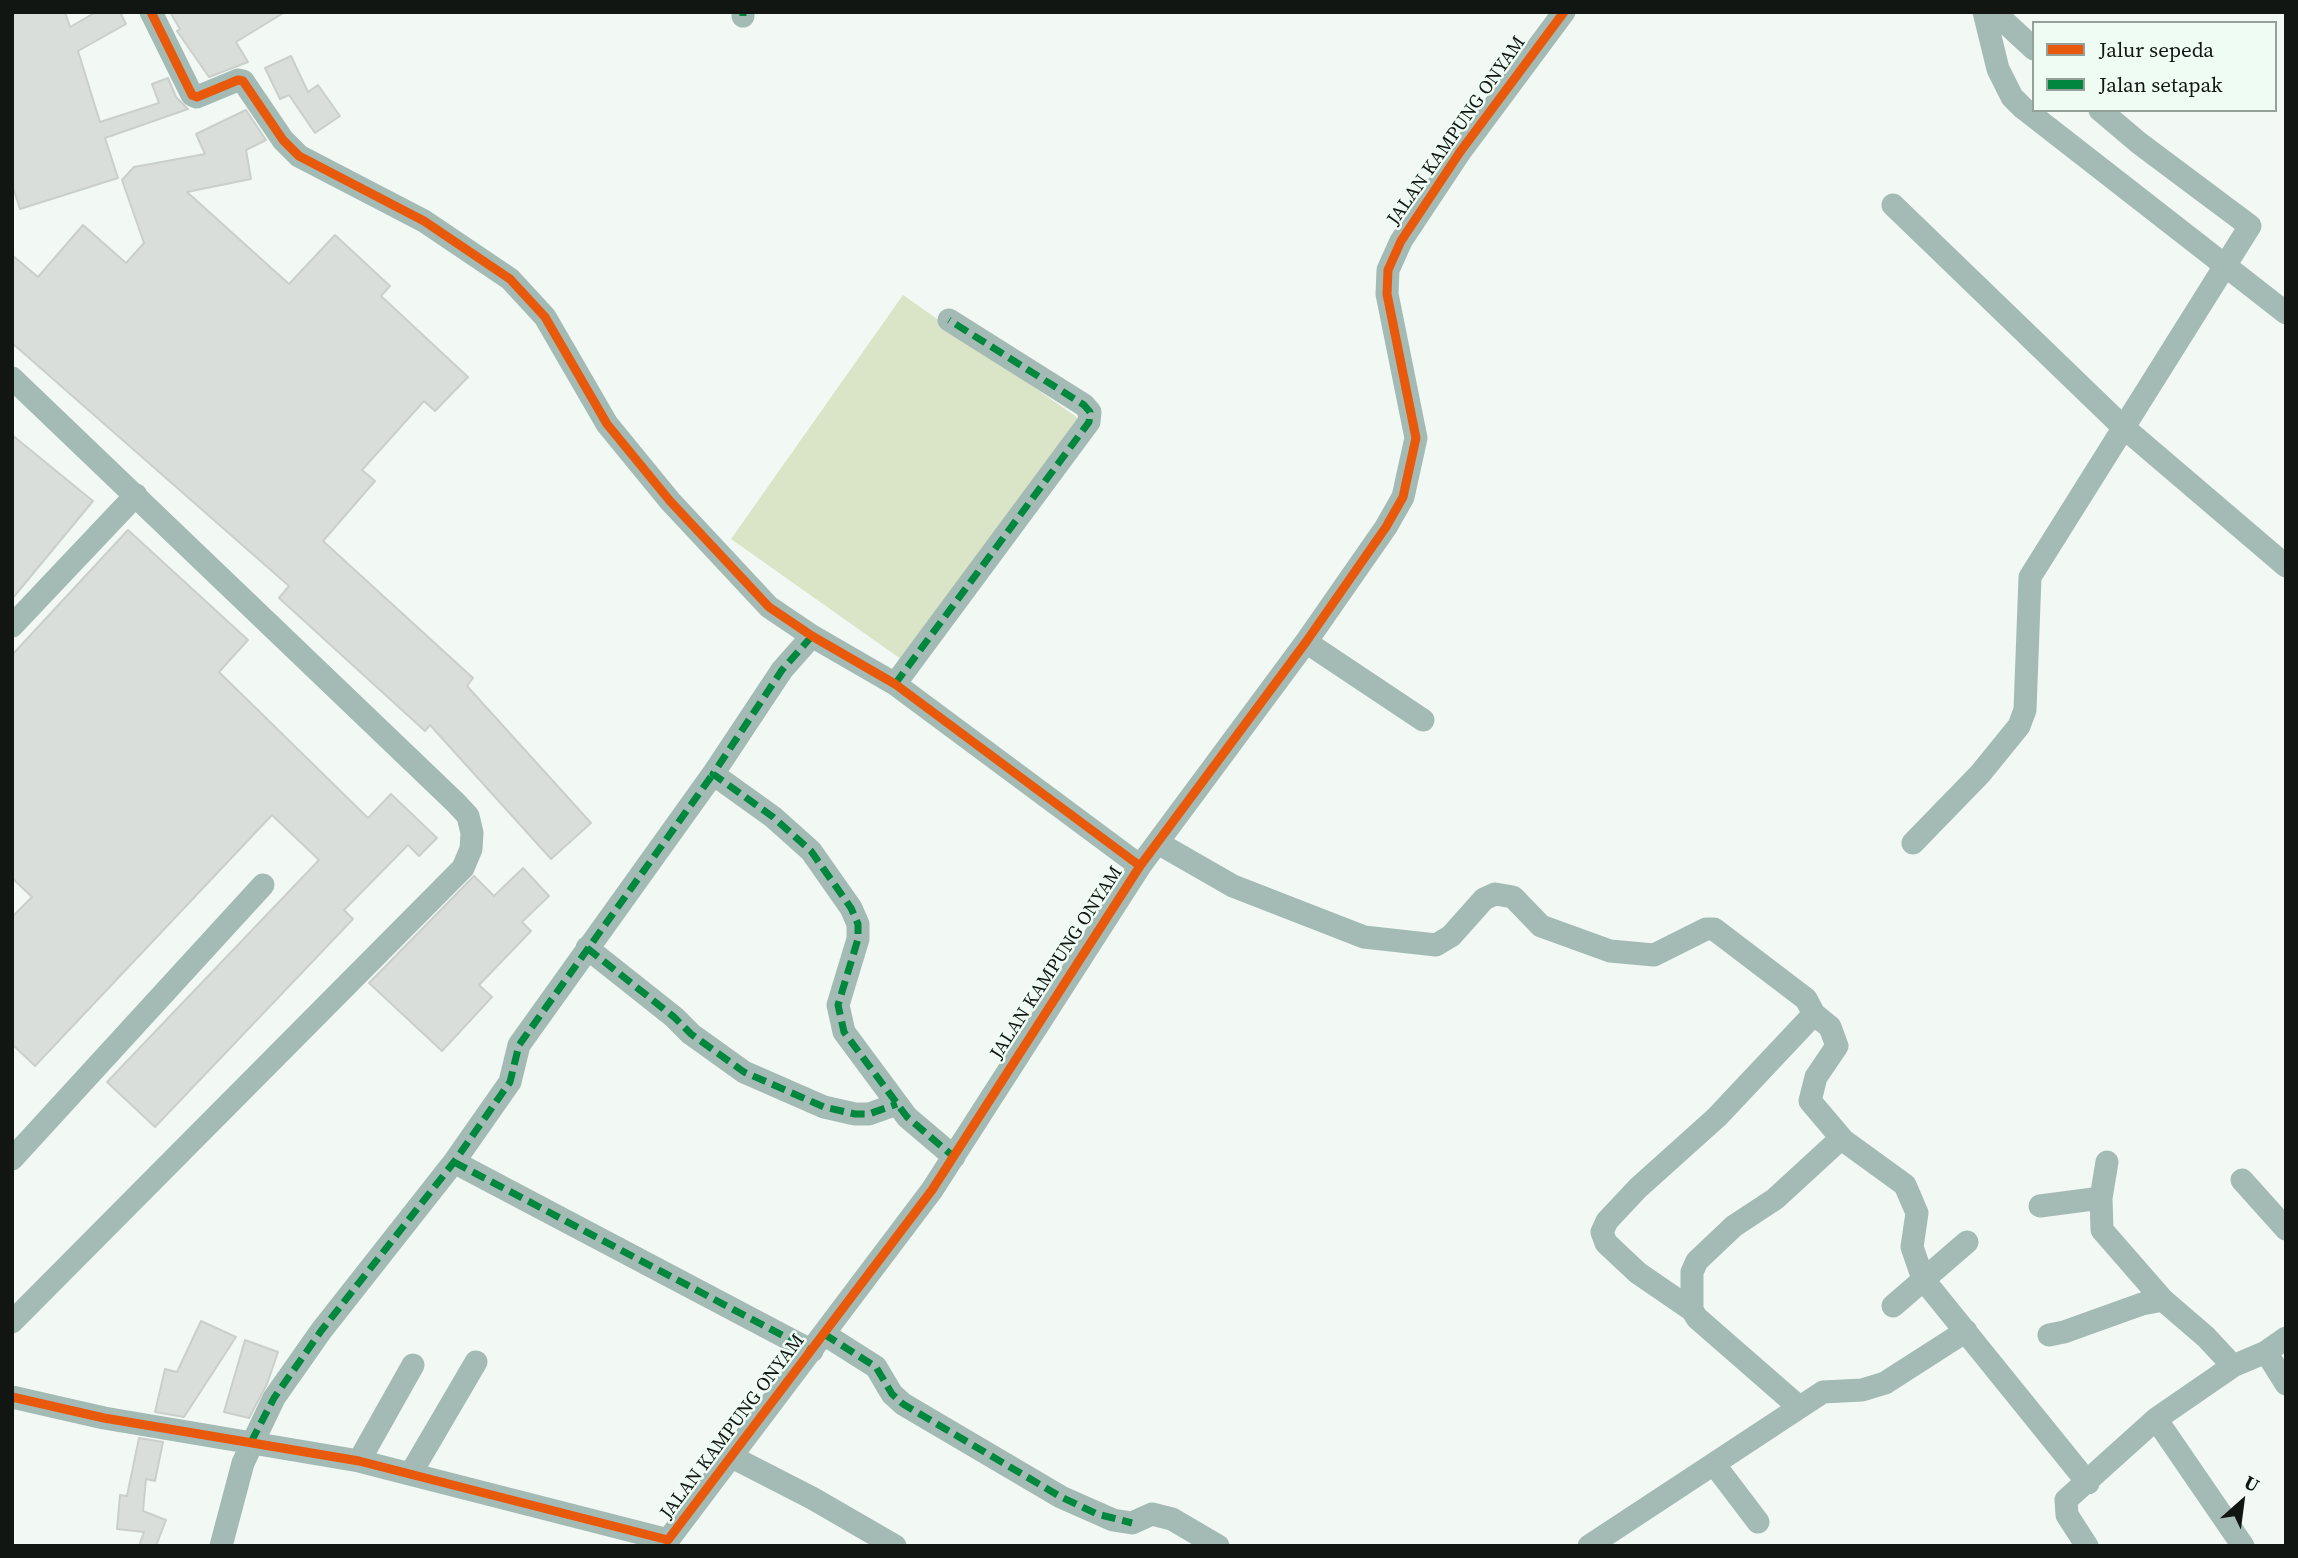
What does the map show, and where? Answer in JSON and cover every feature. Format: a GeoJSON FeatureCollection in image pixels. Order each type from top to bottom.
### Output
{"type":"FeatureCollection","features":[{"type":"Feature","properties":{"kind":"street"},"geometry":{"type":"LineString","coordinates":[[150,12],[194,97],[238,80],[243,81],[283,140],[299,156],[424,221],[467,247],[510,279],[545,317],[607,424],[670,501],[769,607],[812,636],[895,684],[1140,866]]}},
{"type":"Feature","properties":{"kind":"street","name":"JALAN KAMPUNG ONYAM"},"geometry":{"type":"LineString","coordinates":[[12,1397],[104,1418],[359,1461],[668,1540],[818,1343],[954,1157],[1140,866],[1306,642],[1387,527],[1403,496],[1416,438],[1387,294],[1388,270],[1401,241],[1460,152],[1564,12]]}},
{"type":"Feature","properties":{"kind":"street"},"geometry":{"type":"LineString","coordinates":[[1984,12],[1998,69],[2012,97],[2023,108],[2286,313]]}},
{"type":"Feature","properties":{"kind":"street"},"geometry":{"type":"LineString","coordinates":[[1994,12],[2032,47]]}},
{"type":"Feature","properties":{"kind":"street"},"geometry":{"type":"LineString","coordinates":[[1913,843],[1980,774],[2024,717],[2030,577],[2122,426],[2227,267],[2250,226],[2139,143],[2103,112]]}},
{"type":"Feature","properties":{"kind":"street"},"geometry":{"type":"LineString","coordinates":[[1893,205],[2122,426],[2286,566]]}},
{"type":"Feature","properties":{"kind":"street"},"geometry":{"type":"LineString","coordinates":[[895,684],[1089,422],[1090,412],[1084,405],[949,320]]}},
{"type":"Feature","properties":{"kind":"street"},"geometry":{"type":"LineString","coordinates":[[12,378],[456,803],[468,816],[472,833],[471,849],[463,868],[12,1322]]}},
{"type":"Feature","properties":{"kind":"street"},"geometry":{"type":"LineString","coordinates":[[12,626],[136,495]]}},
{"type":"Feature","properties":{"kind":"street"},"geometry":{"type":"LineString","coordinates":[[220,1546],[251,1442],[274,1398],[321,1331],[454,1162],[510,1082],[519,1045],[713,774],[782,670],[812,636]]}},
{"type":"Feature","properties":{"kind":"street"},"geometry":{"type":"LineString","coordinates":[[1306,642],[1423,720]]}},
{"type":"Feature","properties":{"kind":"street"},"geometry":{"type":"LineString","coordinates":[[713,774],[773,817],[811,850],[851,908],[858,924],[858,939],[838,1005],[844,1032],[907,1117],[954,1157]]}},
{"type":"Feature","properties":{"kind":"street"},"geometry":{"type":"LineString","coordinates":[[1158,843],[1233,886],[1364,937],[1436,945],[1451,936],[1485,899],[1495,894],[1513,897],[1541,926],[1610,951],[1654,956],[1706,929],[1714,929],[1805,999],[1814,1014],[1830,1027],[1837,1046],[1816,1077],[1810,1101],[1843,1140],[1905,1185],[1917,1213],[1912,1247],[1923,1279],[2088,1483]]}},
{"type":"Feature","properties":{"kind":"street"},"geometry":{"type":"LineString","coordinates":[[12,1158],[263,885]]}},
{"type":"Feature","properties":{"kind":"street"},"geometry":{"type":"LineString","coordinates":[[587,948],[674,1017],[691,1034],[744,1072],[824,1107],[855,1114],[869,1114],[897,1104]]}},
{"type":"Feature","properties":{"kind":"street"},"geometry":{"type":"LineString","coordinates":[[1799,1407],[1692,1310],[1638,1273],[1606,1243],[1602,1232],[1607,1221],[1638,1188],[1717,1117],[1814,1014]]}},
{"type":"Feature","properties":{"kind":"street"},"geometry":{"type":"LineString","coordinates":[[1692,1310],[1692,1272],[1697,1261],[1734,1226],[1775,1199],[1836,1143],[1843,1140]]}},
{"type":"Feature","properties":{"kind":"street"},"geometry":{"type":"LineString","coordinates":[[454,1162],[818,1343],[876,1367],[892,1394],[903,1404],[1061,1497],[1113,1520],[1132,1523],[1152,1514],[1172,1519],[1218,1546]]}},
{"type":"Feature","properties":{"kind":"street"},"geometry":{"type":"LineString","coordinates":[[2108,1162],[2101,1198],[2102,1230],[2108,1240],[2163,1300],[2206,1337],[2233,1366]]}},
{"type":"Feature","properties":{"kind":"street"},"geometry":{"type":"LineString","coordinates":[[2242,1180],[2286,1230]]}},
{"type":"Feature","properties":{"kind":"street"},"geometry":{"type":"LineString","coordinates":[[2040,1206],[2101,1198]]}},
{"type":"Feature","properties":{"kind":"street"},"geometry":{"type":"LineString","coordinates":[[1894,1306],[1967,1242]]}},
{"type":"Feature","properties":{"kind":"street"},"geometry":{"type":"LineString","coordinates":[[2049,1335],[2141,1304],[2163,1300]]}},
{"type":"Feature","properties":{"kind":"street"},"geometry":{"type":"LineString","coordinates":[[1589,1546],[1823,1392],[1863,1390],[1885,1384],[1966,1331]]}},
{"type":"Feature","properties":{"kind":"street"},"geometry":{"type":"LineString","coordinates":[[2087,1546],[2065,1508],[2070,1494],[2088,1483],[2156,1419],[2233,1366],[2266,1352],[2286,1338]]}},
{"type":"Feature","properties":{"kind":"street"},"geometry":{"type":"LineString","coordinates":[[2266,1352],[2286,1384]]}},
{"type":"Feature","properties":{"kind":"street"},"geometry":{"type":"LineString","coordinates":[[411,1473],[477,1362]]}},
{"type":"Feature","properties":{"kind":"street"},"geometry":{"type":"LineString","coordinates":[[359,1461],[413,1366]]}},
{"type":"Feature","properties":{"kind":"street"},"geometry":{"type":"LineString","coordinates":[[2156,1419],[2243,1546]]}},
{"type":"Feature","properties":{"kind":"street"},"geometry":{"type":"LineString","coordinates":[[732,1457],[812,1498],[895,1546]]}},
{"type":"Feature","properties":{"kind":"street"},"geometry":{"type":"LineString","coordinates":[[1714,1464],[1758,1522]]}},
{"type":"Feature","properties":{"kind":"green space"},"geometry":{"type":"Polygon","coordinates":[[[903,295],[1078,418],[905,662],[731,539],[903,295]]]}},
{"type":"Feature","properties":{"kind":"building"},"geometry":{"type":"Polygon","coordinates":[[[12,12],[65,12],[70,27],[96,12],[120,12],[126,24],[78,51],[100,122],[159,103],[152,84],[168,78],[176,97],[188,109],[105,138],[118,178],[20,209],[12,184],[12,12]]]}},
{"type":"Feature","properties":{"kind":"building"},"geometry":{"type":"Polygon","coordinates":[[[170,12],[285,12],[236,42],[248,62],[209,77],[177,31],[180,29],[170,12]]]}},
{"type":"Feature","properties":{"kind":"building"},"geometry":{"type":"Polygon","coordinates":[[[291,56],[308,92],[318,85],[340,116],[315,133],[289,95],[280,99],[265,68],[291,56]]]}},
{"type":"Feature","properties":{"kind":"building"},"geometry":{"type":"Polygon","coordinates":[[[246,110],[266,140],[246,150],[251,179],[187,192],[289,284],[335,235],[390,286],[381,296],[468,377],[435,411],[424,401],[362,470],[375,481],[323,541],[473,678],[467,686],[591,823],[551,859],[430,725],[425,731],[279,598],[289,586],[12,343],[12,255],[38,277],[83,225],[126,263],[144,243],[122,180],[134,167],[205,154],[196,134],[246,110]]]}},
{"type":"Feature","properties":{"kind":"building"},"geometry":{"type":"Polygon","coordinates":[[[12,435],[93,501],[12,599],[12,435]]]}},
{"type":"Feature","properties":{"kind":"building"},"geometry":{"type":"Polygon","coordinates":[[[128,530],[248,640],[219,672],[368,818],[391,794],[437,838],[419,856],[408,845],[344,910],[353,919],[155,1127],[107,1082],[319,860],[272,815],[35,1066],[12,1044],[12,917],[32,897],[12,878],[12,655],[128,530]]]}},
{"type":"Feature","properties":{"kind":"building"},"geometry":{"type":"Polygon","coordinates":[[[523,868],[549,896],[522,922],[531,931],[479,985],[492,997],[442,1051],[369,983],[474,876],[494,896],[523,868]]]}},
{"type":"Feature","properties":{"kind":"building"},"geometry":{"type":"Polygon","coordinates":[[[201,1321],[236,1337],[184,1417],[155,1412],[165,1369],[177,1372],[201,1321]]]}},
{"type":"Feature","properties":{"kind":"building"},"geometry":{"type":"Polygon","coordinates":[[[245,1340],[278,1352],[267,1384],[249,1418],[224,1412],[245,1340]]]}},
{"type":"Feature","properties":{"kind":"building"},"geometry":{"type":"Polygon","coordinates":[[[139,1438],[163,1442],[155,1481],[146,1479],[143,1511],[166,1520],[156,1546],[139,1546],[144,1532],[117,1529],[120,1495],[127,1496],[139,1438]]]}},
{"type":"Feature","properties":{"kind":"marked path"},"geometry":{"type":"LineString","coordinates":[[895,684],[1089,422],[1090,412],[1084,405],[949,320]]}},
{"type":"Feature","properties":{"kind":"marked path"},"geometry":{"type":"LineString","coordinates":[[812,636],[782,670],[713,774],[773,817],[811,851],[851,908],[858,924],[858,939],[838,1005],[844,1032],[907,1117],[954,1157]]}},
{"type":"Feature","properties":{"kind":"marked path"},"geometry":{"type":"LineString","coordinates":[[251,1442],[274,1398],[321,1331],[454,1162],[510,1082],[519,1045],[713,774]]}},
{"type":"Feature","properties":{"kind":"marked path"},"geometry":{"type":"LineString","coordinates":[[587,948],[674,1017],[691,1034],[744,1072],[824,1107],[855,1114],[869,1114],[897,1104]]}},
{"type":"Feature","properties":{"kind":"marked path"},"geometry":{"type":"LineString","coordinates":[[454,1162],[812,1351]]}},
{"type":"Feature","properties":{"kind":"marked path"},"geometry":{"type":"LineString","coordinates":[[824,1334],[876,1367],[892,1394],[903,1404],[1061,1497],[1097,1514],[1132,1523]]}},
{"type":"Feature","properties":{"kind":"cycle path"},"geometry":{"type":"LineString","coordinates":[[151,12],[192,95],[197,97],[238,80],[243,81],[283,140],[299,156],[424,221],[510,279],[545,317],[607,424],[670,501],[769,607],[812,636],[895,684],[1140,866]]}},
{"type":"Feature","properties":{"kind":"cycle path"},"geometry":{"type":"LineString","coordinates":[[12,1397],[104,1418],[359,1461],[668,1540],[932,1190],[1140,866],[1306,642],[1386,527],[1403,497],[1416,438],[1387,294],[1388,270],[1401,241],[1460,152],[1564,12]]}}]}
